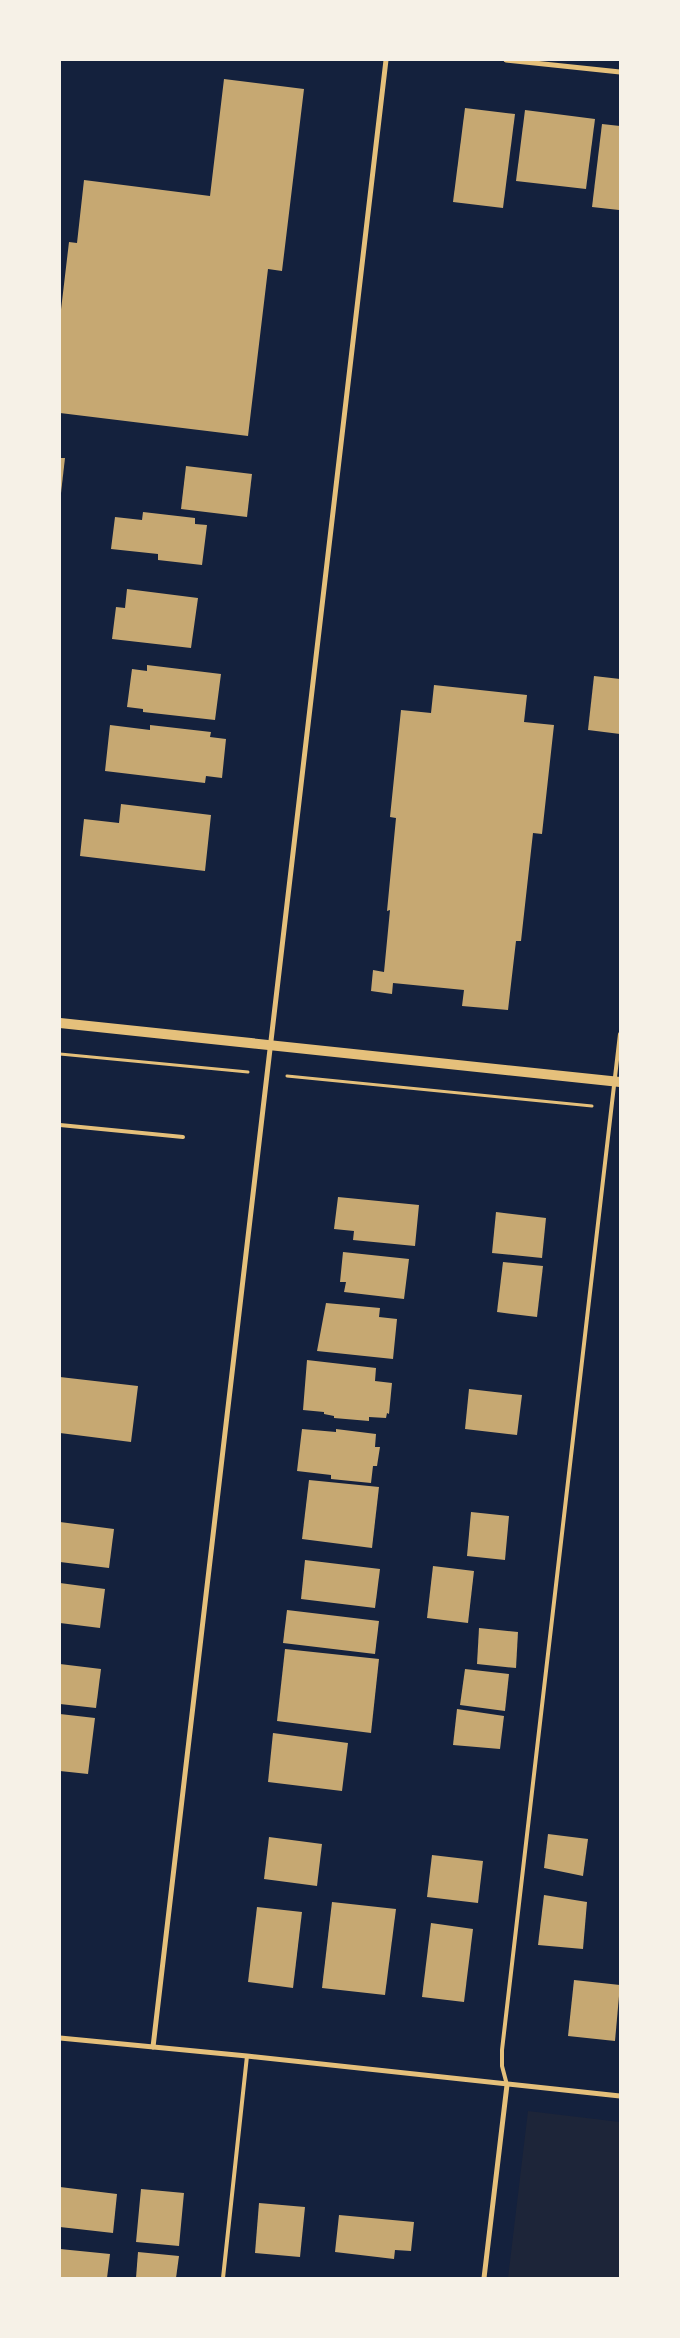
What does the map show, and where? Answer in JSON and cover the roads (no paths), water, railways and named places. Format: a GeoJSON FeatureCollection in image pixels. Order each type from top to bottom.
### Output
{"type":"FeatureCollection","features":[{"type":"Feature","properties":{"kind":"main road"},"geometry":{"type":"LineString","coordinates":[[60,1023],[617,1082]]}},
{"type":"Feature","properties":{"kind":"street"},"geometry":{"type":"LineString","coordinates":[[153,2047],[386,60]]}},
{"type":"Feature","properties":{"kind":"street"},"geometry":{"type":"LineString","coordinates":[[506,60],[620,72]]}},
{"type":"Feature","properties":{"kind":"street"},"geometry":{"type":"LineString","coordinates":[[60,2038],[620,2096]]}},
{"type":"Feature","properties":{"kind":"street"},"geometry":{"type":"LineString","coordinates":[[484,2278],[507,2085]]}},
{"type":"Feature","properties":{"kind":"lane"},"geometry":{"type":"LineString","coordinates":[[507,2085],[502,2066],[502,2050],[611,1108],[617,1082],[620,1034]]}},
{"type":"Feature","properties":{"kind":"lane"},"geometry":{"type":"LineString","coordinates":[[60,1125],[183,1137]]}},
{"type":"Feature","properties":{"kind":"lane"},"geometry":{"type":"LineString","coordinates":[[223,2278],[247,2056]]}}]}
